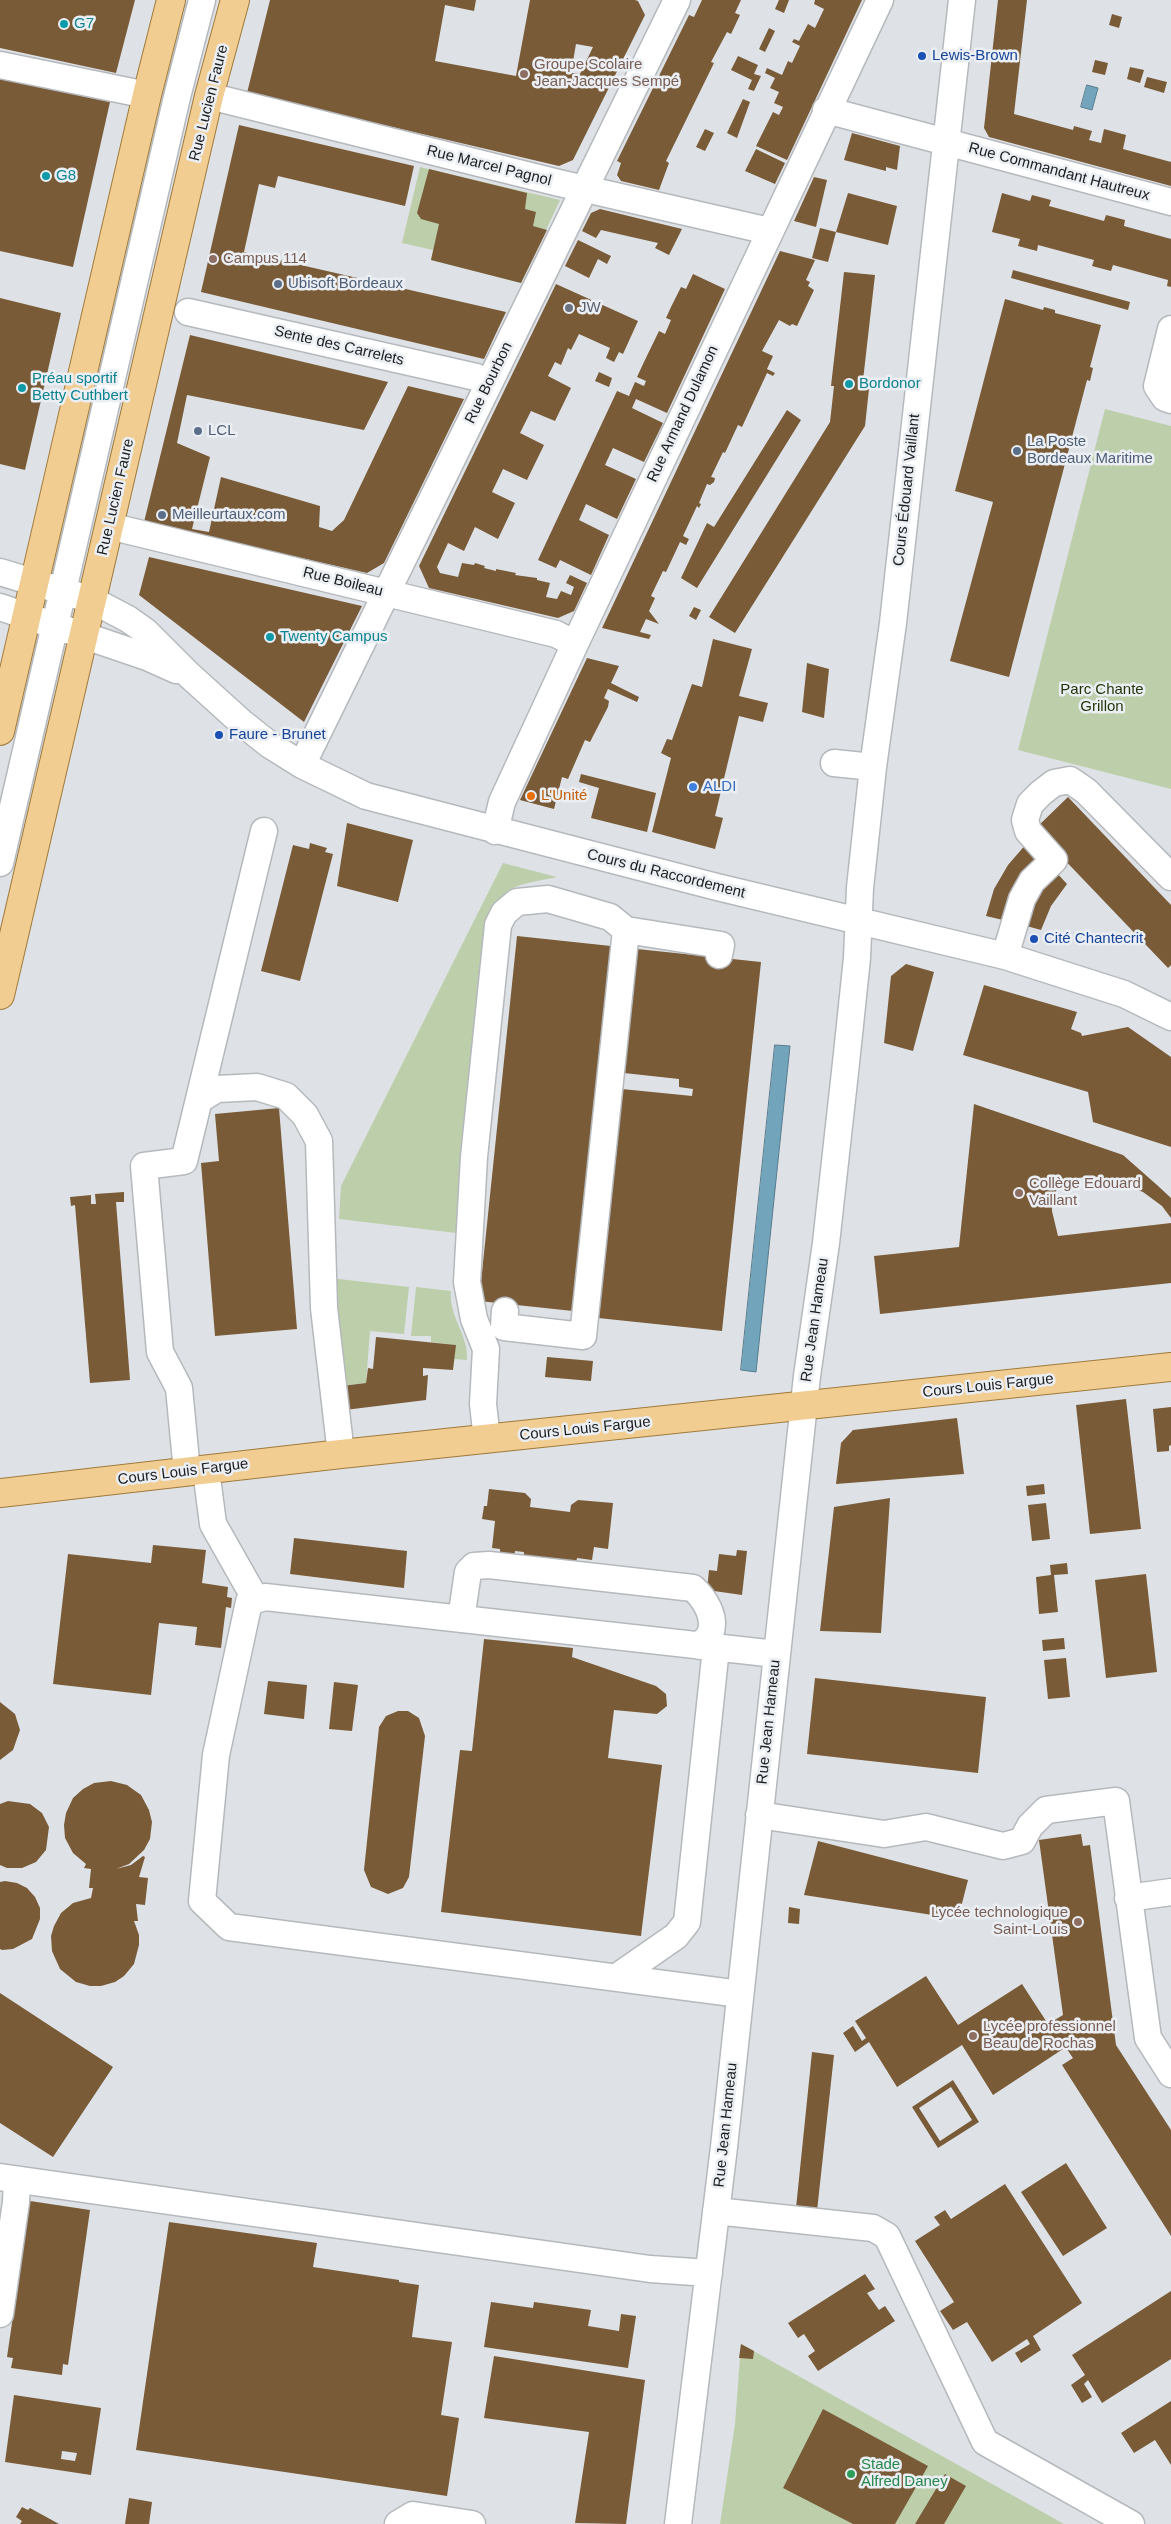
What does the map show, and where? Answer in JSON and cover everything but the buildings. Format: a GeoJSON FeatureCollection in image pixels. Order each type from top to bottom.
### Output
{"type":"FeatureCollection","features":[{"type":"Feature","properties":{"kind":"main road"},"geometry":{"type":"LineString","coordinates":[[0,731],[147,95],[171,0]]}},
{"type":"Feature","properties":{"kind":"main road","name":"Rue Lucien Faure"},"geometry":{"type":"LineString","coordinates":[[0,995],[209,96],[234,0]]}},
{"type":"Feature","properties":{"kind":"main road","name":"Cours Louis Fargue"},"geometry":{"type":"LineString","coordinates":[[0,1493],[341,1454],[1171,1367]]}},
{"type":"Feature","properties":{"kind":"street"},"geometry":{"type":"LineString","coordinates":[[0,863],[177,97],[202,0]]}},
{"type":"Feature","properties":{"kind":"street","name":"Rue Bourbon"},"geometry":{"type":"LineString","coordinates":[[302,765],[677,0]]}},
{"type":"Feature","properties":{"kind":"street","name":"Rue Armand Dulamon"},"geometry":{"type":"LineString","coordinates":[[495,831],[502,802],[575,644],[826,110],[880,0]]}},
{"type":"Feature","properties":{"kind":"street","name":"Cours Édouard Vaillant"},"geometry":{"type":"LineString","coordinates":[[859,920],[860,888],[873,768],[892,623],[962,0]]}},
{"type":"Feature","properties":{"kind":"street"},"geometry":{"type":"LineString","coordinates":[[0,65],[147,95]]}},
{"type":"Feature","properties":{"kind":"street","name":"Rue Marcel Pagnol"},"geometry":{"type":"LineString","coordinates":[[209,96],[584,189],[769,231]]}},
{"type":"Feature","properties":{"kind":"street","name":"Rue Commandant Hautreux"},"geometry":{"type":"LineString","coordinates":[[826,110],[1171,202]]}},
{"type":"Feature","properties":{"kind":"street","name":"Sente des Carrelets"},"geometry":{"type":"LineString","coordinates":[[188,312],[476,377],[490,383]]}},
{"type":"Feature","properties":{"kind":"street"},"geometry":{"type":"LineString","coordinates":[[1171,329],[1157,386],[1165,398],[1171,400]]}},
{"type":"Feature","properties":{"kind":"street","name":"Rue Boileau"},"geometry":{"type":"LineString","coordinates":[[109,526],[556,634],[575,644]]}},
{"type":"Feature","properties":{"kind":"street","name":"Cours du Raccordement"},"geometry":{"type":"LineString","coordinates":[[0,572],[35,581],[92,600],[145,631],[188,675],[241,722],[302,765],[366,796],[495,831],[717,887],[1005,956],[1124,994],[1171,1017]]}},
{"type":"Feature","properties":{"kind":"street","name":"Cours du Raccordement"},"geometry":{"type":"LineString","coordinates":[[0,607],[147,657],[188,675]]}},
{"type":"Feature","properties":{"kind":"street"},"geometry":{"type":"LineString","coordinates":[[834,763],[873,768]]}},
{"type":"Feature","properties":{"kind":"street"},"geometry":{"type":"LineString","coordinates":[[1005,956],[1022,899],[1032,882],[1054,860],[1028,831],[1024,820],[1030,804],[1054,783],[1070,780],[1086,791],[1171,877]]}},
{"type":"Feature","properties":{"kind":"street"},"geometry":{"type":"LineString","coordinates":[[256,1600],[213,1524],[197,1471],[179,1388],[160,1352],[144,1166],[184,1161],[264,832]]}},
{"type":"Feature","properties":{"kind":"street"},"geometry":{"type":"LineString","coordinates":[[487,1439],[484,1404],[486,1350],[474,1320],[467,1282],[474,1157],[498,925],[504,913],[517,902],[548,899],[610,917],[626,930],[721,945],[720,955]]}},
{"type":"Feature","properties":{"kind":"street","name":"Rue Jean Hameau"},"geometry":{"type":"LineString","coordinates":[[678,2524],[716,2211],[804,1406],[826,1243],[859,920]]}},
{"type":"Feature","properties":{"kind":"street"},"geometry":{"type":"LineString","coordinates":[[505,1311],[504,1326],[583,1336],[626,930]]}},
{"type":"Feature","properties":{"kind":"street"},"geometry":{"type":"LineString","coordinates":[[199,1100],[217,1089],[257,1087],[286,1096],[305,1115],[319,1142],[324,1308],[341,1454]]}},
{"type":"Feature","properties":{"kind":"street"},"geometry":{"type":"LineString","coordinates":[[461,1619],[468,1572],[474,1566],[489,1565],[693,1588],[706,1600],[710,1614],[711,1632],[708,1647],[687,1922],[676,1936],[617,1977]]}},
{"type":"Feature","properties":{"kind":"street"},"geometry":{"type":"LineString","coordinates":[[740,1994],[229,1927],[202,1901],[216,1755],[248,1602],[265,1597],[776,1654]]}},
{"type":"Feature","properties":{"kind":"street"},"geometry":{"type":"LineString","coordinates":[[759,1815],[884,1834],[926,1827],[1003,1846],[1022,1841],[1030,1826],[1046,1810],[1116,1801],[1148,2038],[1171,2074]]}},
{"type":"Feature","properties":{"kind":"street"},"geometry":{"type":"LineString","coordinates":[[1128,1898],[1171,1892]]}},
{"type":"Feature","properties":{"kind":"street"},"geometry":{"type":"LineString","coordinates":[[0,2314],[16,2202],[9,2179],[650,2269],[709,2273]]}},
{"type":"Feature","properties":{"kind":"street"},"geometry":{"type":"LineString","coordinates":[[716,2211],[873,2228],[887,2236],[986,2442],[1131,2524]]}},
{"type":"Feature","properties":{"kind":"street"},"geometry":{"type":"LineString","coordinates":[[398,2524],[413,2515],[472,2524]]}},
{"type":"Feature","properties":{"kind":"green space"},"geometry":{"type":"Polygon","coordinates":[[[420,167],[560,200],[521,283],[431,260],[433,250],[402,243],[420,167]]]}},
{"type":"Feature","properties":{"kind":"green space","name":"Parc Chante Grillon"},"geometry":{"type":"Polygon","coordinates":[[[1105,409],[1171,426],[1171,789],[1018,750],[1105,409]]]}},
{"type":"Feature","properties":{"kind":"green space"},"geometry":{"type":"Polygon","coordinates":[[[503,863],[557,877],[525,884],[506,893],[495,910],[491,924],[487,943],[456,1233],[339,1219],[341,1186],[503,863]]]}},
{"type":"Feature","properties":{"kind":"green space"},"geometry":{"type":"Polygon","coordinates":[[[330,1278],[409,1287],[404,1334],[370,1331],[366,1383],[342,1386],[330,1278]]]}},
{"type":"Feature","properties":{"kind":"green space"},"geometry":{"type":"Polygon","coordinates":[[[416,1287],[451,1291],[453,1309],[465,1342],[467,1360],[454,1359],[455,1345],[431,1342],[431,1336],[411,1336],[416,1287]]]}},
{"type":"Feature","properties":{"kind":"green space","name":"Stade Alfred Daney"},"geometry":{"type":"Polygon","coordinates":[[[741,2344],[1064,2524],[720,2524],[735,2424],[741,2344]]]}},
{"type":"Feature","properties":{"kind":"water"},"geometry":{"type":"Polygon","coordinates":[[[1087,85],[1098,88],[1092,110],[1081,107],[1087,85]]]}},
{"type":"Feature","properties":{"kind":"water"},"geometry":{"type":"Polygon","coordinates":[[[775,1045],[790,1046],[756,1372],[741,1370],[775,1045]]]}},
{"type":"Feature","properties":{"kind":"place","name":"G7"},"geometry":{"type":"Point","coordinates":[64,24]}},
{"type":"Feature","properties":{"kind":"place","name":"Lewis-Brown"},"geometry":{"type":"Point","coordinates":[922,56]}},
{"type":"Feature","properties":{"kind":"place","name":"Groupe Scolaire Jean-Jacques Sempé"},"geometry":{"type":"Point","coordinates":[524,74]}},
{"type":"Feature","properties":{"kind":"place","name":"G8"},"geometry":{"type":"Point","coordinates":[46,176]}},
{"type":"Feature","properties":{"kind":"place","name":"Campus 114"},"geometry":{"type":"Point","coordinates":[213,259]}},
{"type":"Feature","properties":{"kind":"place","name":"Ubisoft Bordeaux"},"geometry":{"type":"Point","coordinates":[278,284]}},
{"type":"Feature","properties":{"kind":"place","name":"JW"},"geometry":{"type":"Point","coordinates":[569,308]}},
{"type":"Feature","properties":{"kind":"place","name":"Bordonor"},"geometry":{"type":"Point","coordinates":[849,384]}},
{"type":"Feature","properties":{"kind":"place","name":"Préau sportif Betty Cuthbert"},"geometry":{"type":"Point","coordinates":[22,388]}},
{"type":"Feature","properties":{"kind":"place","name":"LCL"},"geometry":{"type":"Point","coordinates":[198,431]}},
{"type":"Feature","properties":{"kind":"place","name":"La Poste Bordeaux Maritime"},"geometry":{"type":"Point","coordinates":[1017,451]}},
{"type":"Feature","properties":{"kind":"place","name":"Meilleurtaux.com"},"geometry":{"type":"Point","coordinates":[162,515]}},
{"type":"Feature","properties":{"kind":"place","name":"Twenty Campus"},"geometry":{"type":"Point","coordinates":[270,637]}},
{"type":"Feature","properties":{"kind":"place","name":"Faure - Brunet"},"geometry":{"type":"Point","coordinates":[219,735]}},
{"type":"Feature","properties":{"kind":"place","name":"ALDI"},"geometry":{"type":"Point","coordinates":[693,787]}},
{"type":"Feature","properties":{"kind":"place","name":"L'Unité"},"geometry":{"type":"Point","coordinates":[531,796]}},
{"type":"Feature","properties":{"kind":"place","name":"Cité Chantecrit"},"geometry":{"type":"Point","coordinates":[1034,939]}},
{"type":"Feature","properties":{"kind":"place","name":"Collège Edouard Vaillant"},"geometry":{"type":"Point","coordinates":[1019,1193]}},
{"type":"Feature","properties":{"kind":"place","name":"Lycée technologique Saint-Louis"},"geometry":{"type":"Point","coordinates":[1078,1922]}},
{"type":"Feature","properties":{"kind":"place","name":"Lycée professionnel Beau de Rochas"},"geometry":{"type":"Point","coordinates":[973,2036]}},
{"type":"Feature","properties":{"kind":"place","name":"Stade Alfred Daney"},"geometry":{"type":"Point","coordinates":[851,2474]}}]}
